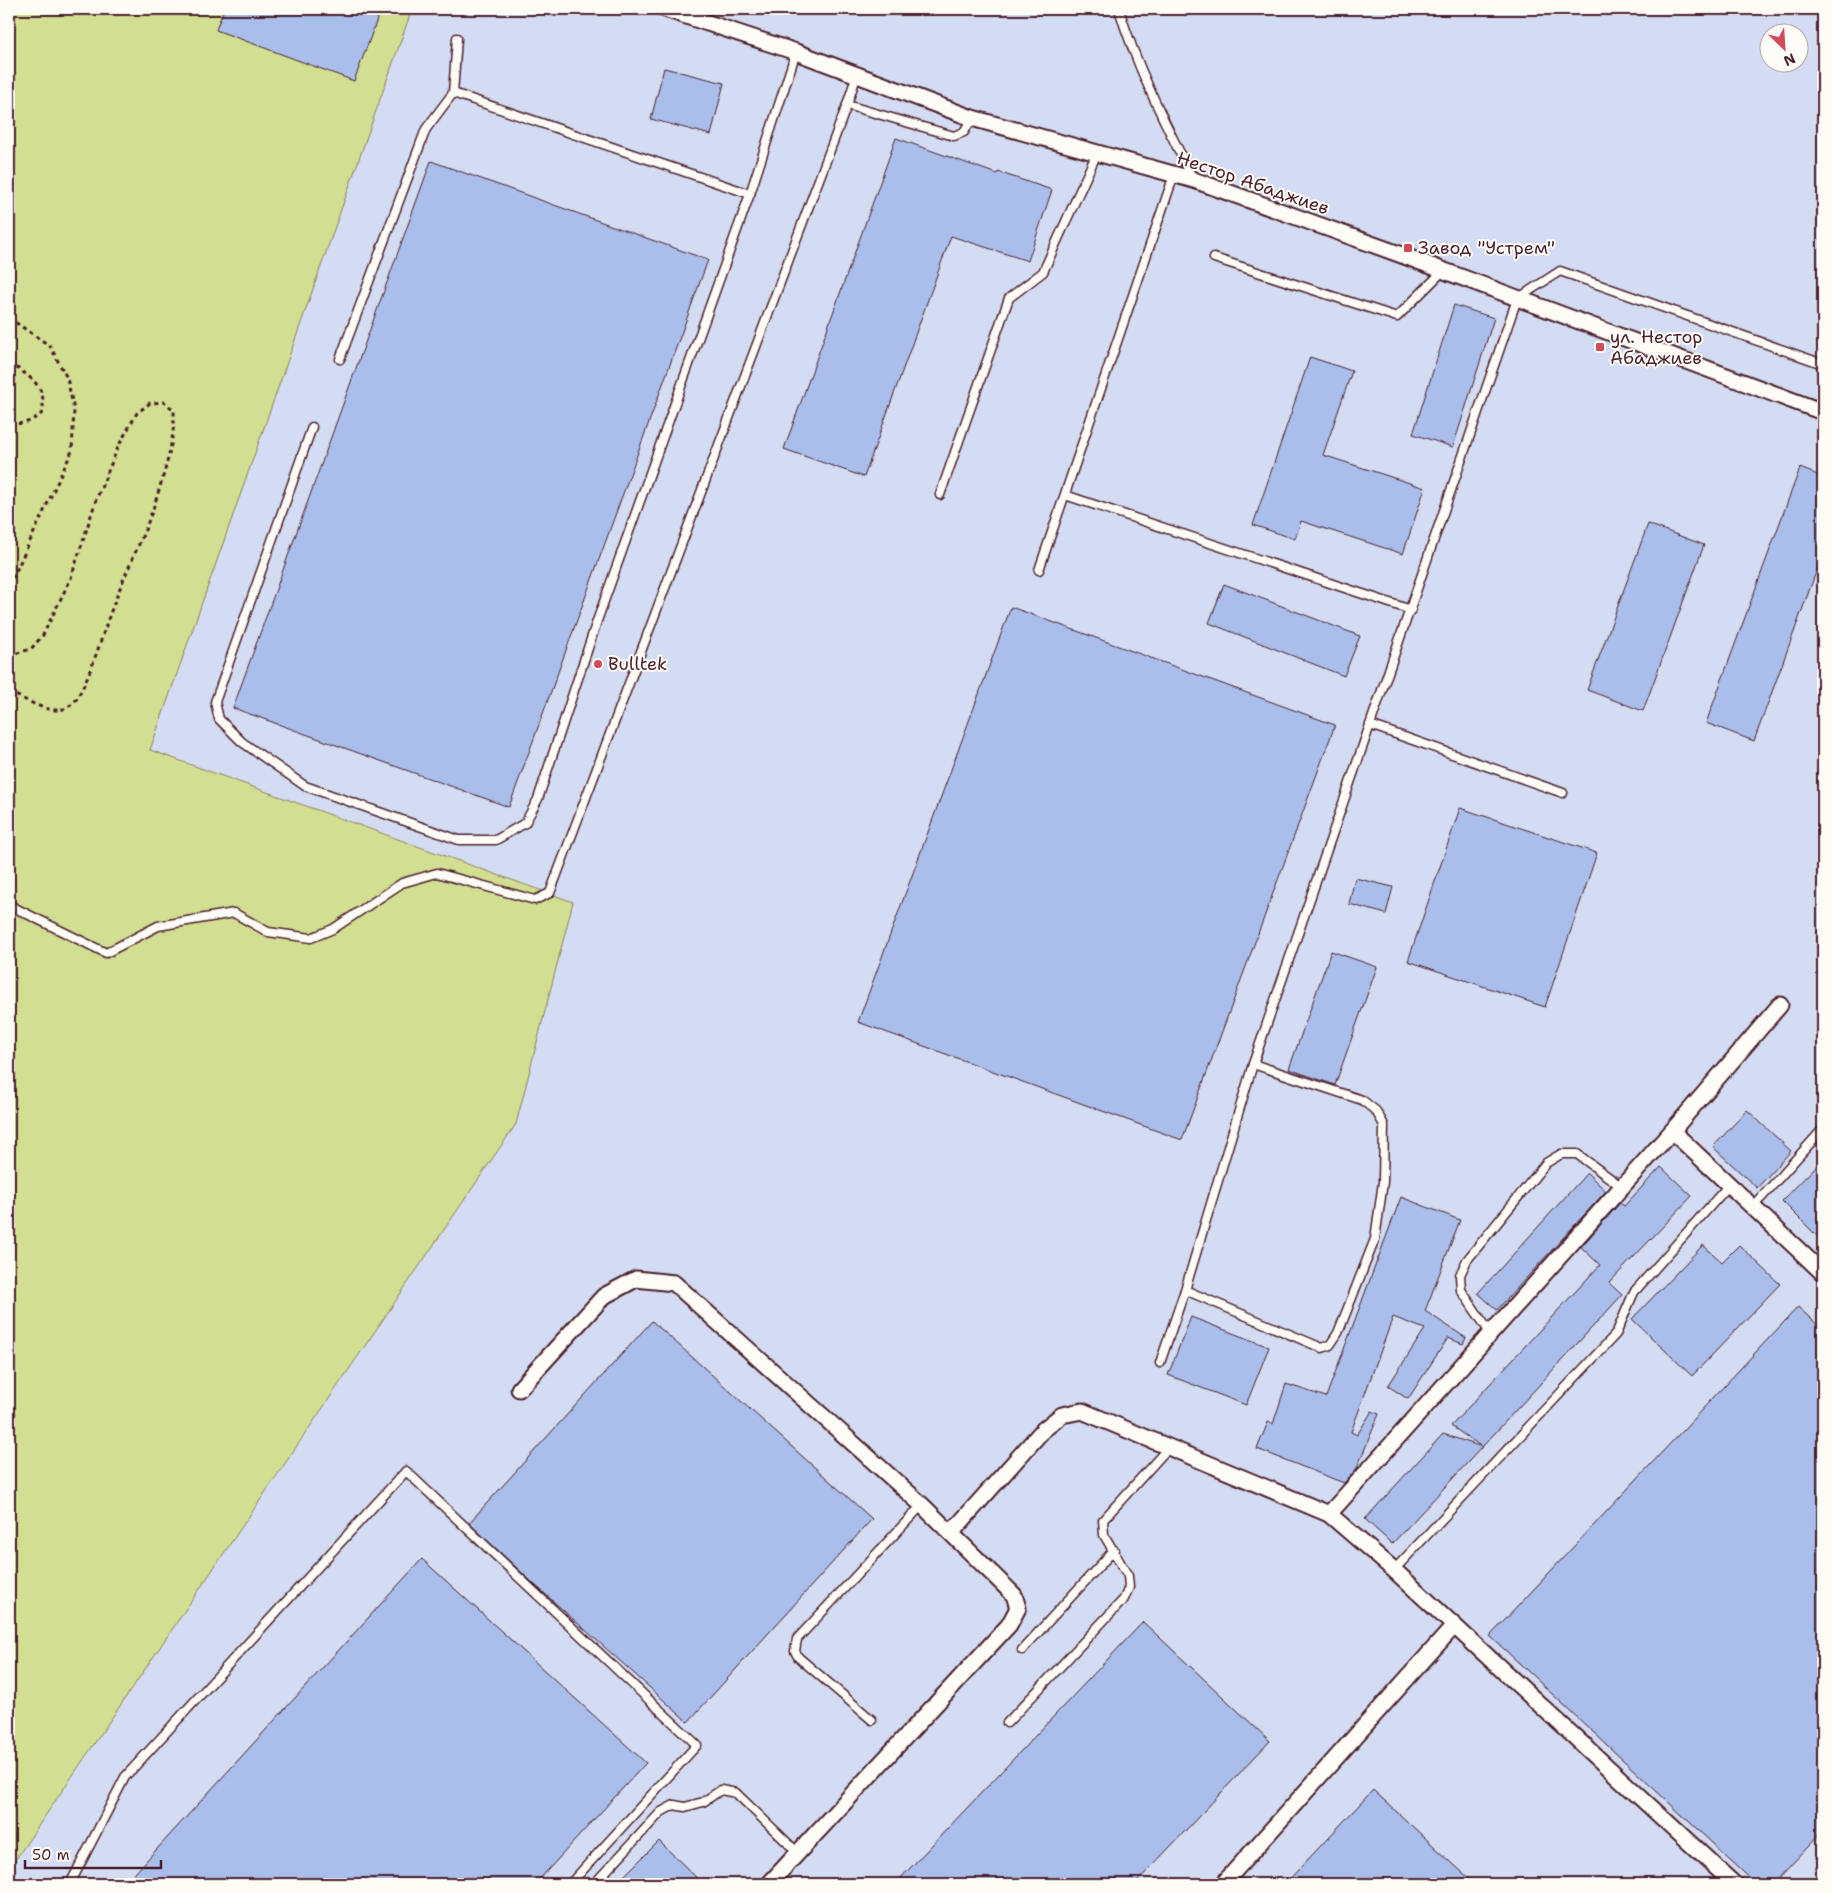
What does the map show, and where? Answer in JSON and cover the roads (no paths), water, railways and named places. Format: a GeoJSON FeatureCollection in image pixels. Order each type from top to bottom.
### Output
{"type":"FeatureCollection","features":[{"type":"Feature","properties":{"kind":"street","name":"Нестор Абаджиев"},"geometry":{"type":"LineString","coordinates":[[665,9],[796,52],[972,118],[1194,180],[1823,412]]}},
{"type":"Feature","properties":{"kind":"street"},"geometry":{"type":"LineString","coordinates":[[1330,1514],[1672,1131],[1780,1006]]}},
{"type":"Feature","properties":{"kind":"street"},"geometry":{"type":"LineString","coordinates":[[1672,1131],[1823,1273]]}},
{"type":"Feature","properties":{"kind":"street"},"geometry":{"type":"LineString","coordinates":[[520,1389],[604,1296],[636,1279],[674,1283],[952,1532],[1014,1595],[1018,1608],[1009,1625],[769,1884]]}},
{"type":"Feature","properties":{"kind":"street"},"geometry":{"type":"LineString","coordinates":[[952,1532],[1043,1430],[1062,1415],[1082,1411],[1330,1514],[1394,1570],[1734,1884]]}},
{"type":"Feature","properties":{"kind":"street"},"geometry":{"type":"LineString","coordinates":[[1223,1884],[1454,1626]]}},
{"type":"Feature","properties":{"kind":"lane"},"geometry":{"type":"LineString","coordinates":[[1118,9],[1130,44],[1159,112],[1194,180]]}},
{"type":"Feature","properties":{"kind":"lane"},"geometry":{"type":"LineString","coordinates":[[340,359],[426,129],[453,93],[457,38]]}},
{"type":"Feature","properties":{"kind":"lane"},"geometry":{"type":"LineString","coordinates":[[312,427],[215,702],[219,719],[242,742],[305,786],[459,840],[496,840],[526,823],[538,799],[597,621],[750,194],[796,52]]}},
{"type":"Feature","properties":{"kind":"lane"},"geometry":{"type":"LineString","coordinates":[[9,905],[106,953],[158,926],[234,913],[268,932],[311,938],[333,929],[402,883],[437,873],[534,900],[550,892],[847,105],[857,74]]}},
{"type":"Feature","properties":{"kind":"lane"},"geometry":{"type":"LineString","coordinates":[[453,93],[750,194]]}},
{"type":"Feature","properties":{"kind":"lane"},"geometry":{"type":"LineString","coordinates":[[847,105],[954,136],[964,132],[972,118]]}},
{"type":"Feature","properties":{"kind":"lane"},"geometry":{"type":"LineString","coordinates":[[940,495],[1009,298],[1043,272],[1097,153]]}},
{"type":"Feature","properties":{"kind":"lane"},"geometry":{"type":"LineString","coordinates":[[1039,570],[1174,175]]}},
{"type":"Feature","properties":{"kind":"lane"},"geometry":{"type":"LineString","coordinates":[[1214,258],[1397,317],[1443,271]]}},
{"type":"Feature","properties":{"kind":"lane"},"geometry":{"type":"LineString","coordinates":[[1160,1363],[1186,1290],[1253,1064],[1517,299],[1560,271],[1823,364]]}},
{"type":"Feature","properties":{"kind":"lane"},"geometry":{"type":"LineString","coordinates":[[1065,495],[1410,610]]}},
{"type":"Feature","properties":{"kind":"lane"},"geometry":{"type":"LineString","coordinates":[[1370,725],[1563,794]]}},
{"type":"Feature","properties":{"kind":"lane"},"geometry":{"type":"LineString","coordinates":[[1186,1290],[1322,1348],[1330,1344],[1338,1333],[1375,1239],[1383,1182],[1384,1125],[1376,1111],[1362,1100],[1253,1064]]}},
{"type":"Feature","properties":{"kind":"lane"},"geometry":{"type":"LineString","coordinates":[[1753,1207],[1823,1129]]}},
{"type":"Feature","properties":{"kind":"lane"},"geometry":{"type":"LineString","coordinates":[[1491,1334],[1461,1290],[1460,1275],[1467,1260],[1546,1163],[1562,1154],[1577,1154],[1622,1187]]}},
{"type":"Feature","properties":{"kind":"lane"},"geometry":{"type":"LineString","coordinates":[[1394,1570],[1616,1334],[1634,1292],[1729,1185]]}},
{"type":"Feature","properties":{"kind":"lane"},"geometry":{"type":"LineString","coordinates":[[1007,1724],[1124,1599],[1129,1587],[1128,1576],[1104,1535],[1103,1520],[1169,1447]]}},
{"type":"Feature","properties":{"kind":"lane"},"geometry":{"type":"LineString","coordinates":[[70,1884],[125,1777],[406,1471],[697,1745],[570,1884]]}},
{"type":"Feature","properties":{"kind":"lane"},"geometry":{"type":"LineString","coordinates":[[872,1720],[798,1657],[795,1651],[797,1638],[922,1505]]}},
{"type":"Feature","properties":{"kind":"lane"},"geometry":{"type":"LineString","coordinates":[[1022,1650],[1114,1550]]}},
{"type":"Feature","properties":{"kind":"lane"},"geometry":{"type":"LineString","coordinates":[[594,1884],[661,1812],[674,1805],[685,1807],[703,1802],[721,1790],[736,1793],[798,1853]]}},
{"type":"Feature","properties":{"kind":"place","name":"Завод \"Устрем\""},"geometry":{"type":"Point","coordinates":[1408,248]}},
{"type":"Feature","properties":{"kind":"place","name":"ул. Нестор Абаджиев"},"geometry":{"type":"Point","coordinates":[1600,347]}},
{"type":"Feature","properties":{"kind":"place","name":"Bulltek"},"geometry":{"type":"Point","coordinates":[598,664]}}]}
